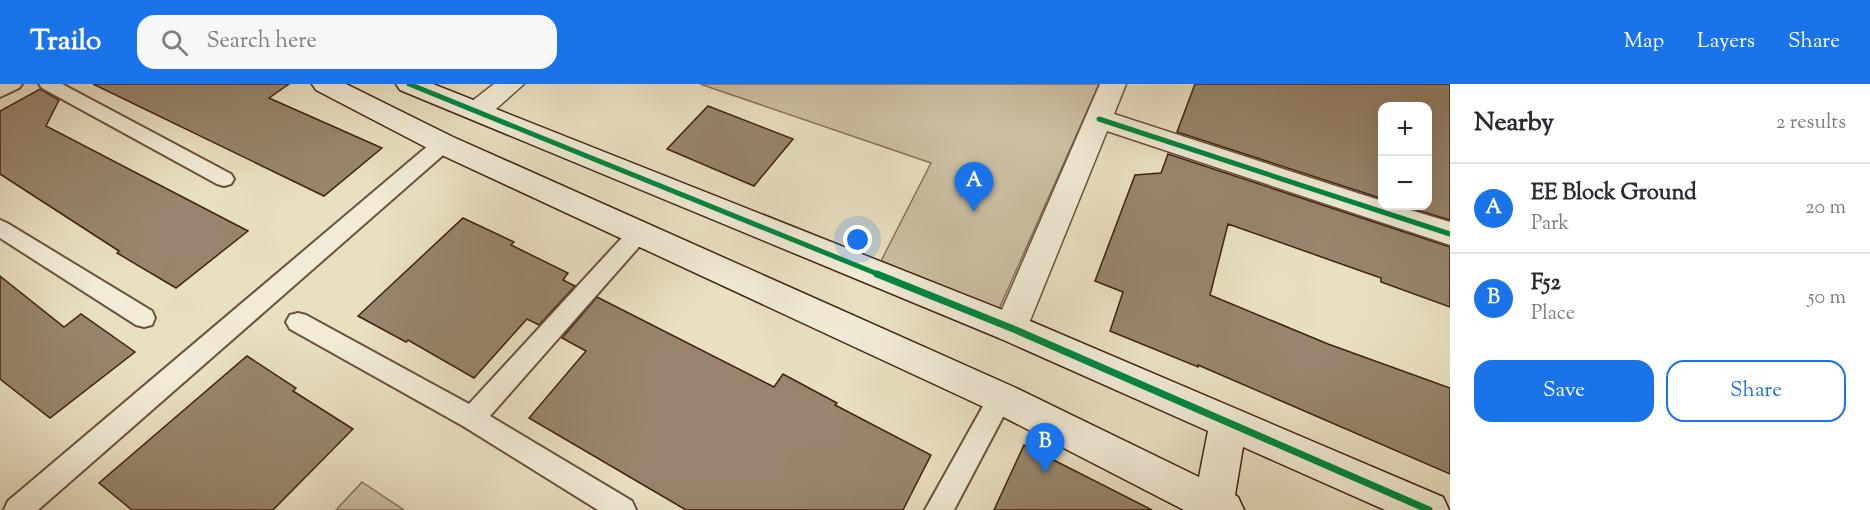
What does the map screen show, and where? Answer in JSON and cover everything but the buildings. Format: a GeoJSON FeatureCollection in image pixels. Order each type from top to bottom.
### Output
{"type":"FeatureCollection","features":[{"type":"Feature","properties":{"kind":"street"},"geometry":{"type":"LineString","coordinates":[[325,84],[442,144],[1001,398],[1218,507],[1228,423]]}},
{"type":"Feature","properties":{"kind":"street"},"geometry":{"type":"LineString","coordinates":[[409,84],[1011,328],[1429,510]]}},
{"type":"Feature","properties":{"kind":"street"},"geometry":{"type":"LineString","coordinates":[[477,111],[511,84]]}},
{"type":"Feature","properties":{"kind":"street"},"geometry":{"type":"LineString","coordinates":[[1011,328],[1113,84]]}},
{"type":"Feature","properties":{"kind":"street"},"geometry":{"type":"LineString","coordinates":[[1099,119],[1450,234]]}},
{"type":"Feature","properties":{"kind":"lane"},"geometry":{"type":"LineString","coordinates":[[0,91],[13,84]]}},
{"type":"Feature","properties":{"kind":"lane"},"geometry":{"type":"LineString","coordinates":[[48,84],[224,179]]}},
{"type":"Feature","properties":{"kind":"lane"},"geometry":{"type":"LineString","coordinates":[[18,510],[442,144]]}},
{"type":"Feature","properties":{"kind":"lane"},"geometry":{"type":"LineString","coordinates":[[0,228],[144,318]]}},
{"type":"Feature","properties":{"kind":"lane"},"geometry":{"type":"LineString","coordinates":[[472,418],[638,234]]}},
{"type":"Feature","properties":{"kind":"lane"},"geometry":{"type":"LineString","coordinates":[[298,322],[472,418],[622,510]]}},
{"type":"Feature","properties":{"kind":"lane"},"geometry":{"type":"LineString","coordinates":[[939,510],[1001,398]]}},
{"type":"Feature","properties":{"kind":"shaded area"},"geometry":{"type":"Polygon","coordinates":[[[700,84],[1099,84],[999,309],[881,261],[931,163],[700,84]]]}},
{"type":"Feature","properties":{"kind":"shaded area"},"geometry":{"type":"Polygon","coordinates":[[[362,482],[404,510],[336,510],[362,482]]]}},
{"type":"Feature","properties":{"kind":"cycle path"},"geometry":{"type":"LineString","coordinates":[[409,84],[1011,328],[1429,510]]}},
{"type":"Feature","properties":{"kind":"cycle path"},"geometry":{"type":"LineString","coordinates":[[1099,119],[1450,234]]}},
{"type":"Feature","properties":{"kind":"place","name":"EE Block Ground"},"geometry":{"type":"Point","coordinates":[974,212]}},
{"type":"Feature","properties":{"kind":"place","name":"F52"},"geometry":{"type":"Point","coordinates":[1045,473]}}]}
